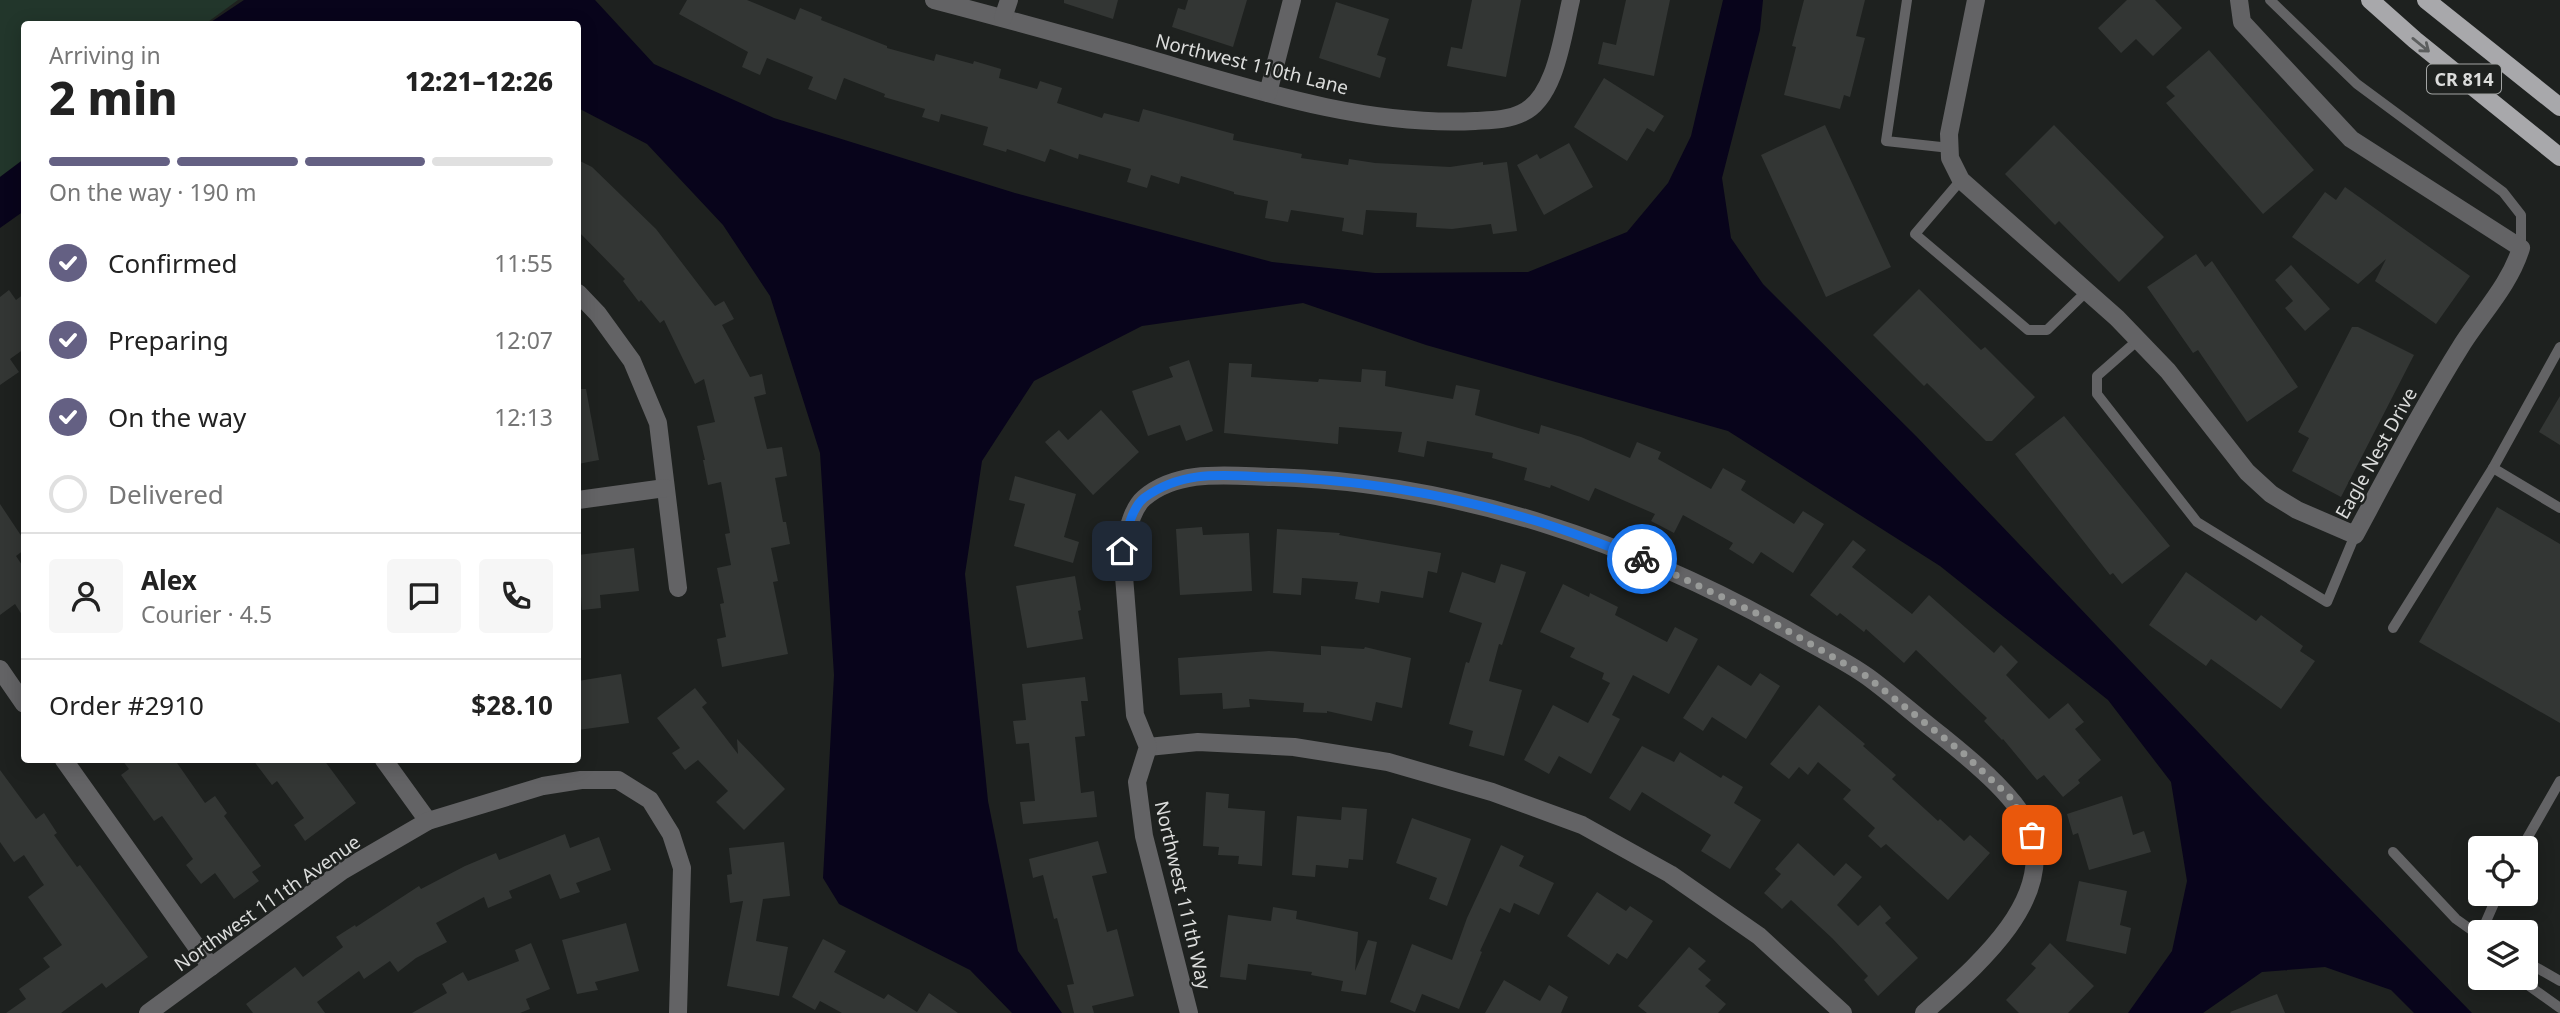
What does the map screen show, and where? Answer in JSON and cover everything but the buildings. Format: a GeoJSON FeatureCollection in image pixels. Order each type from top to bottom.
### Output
{"type":"FeatureCollection","features":[{"type":"Feature","properties":{"kind":"main road","name":"CR 814"},"geometry":{"type":"LineString","coordinates":[[2370,0],[2415,40],[2560,157]]}},
{"type":"Feature","properties":{"kind":"main road","name":"CR 814"},"geometry":{"type":"LineString","coordinates":[[2426,0],[2560,107]]}},
{"type":"Feature","properties":{"kind":"street","name":"Northwest 110th Lane"},"geometry":{"type":"LineString","coordinates":[[934,0],[1268,93],[1349,111],[1437,123],[1495,120],[1523,113],[1544,94],[1558,56],[1571,0]]}},
{"type":"Feature","properties":{"kind":"street"},"geometry":{"type":"LineString","coordinates":[[1003,18],[1009,0]]}},
{"type":"Feature","properties":{"kind":"street"},"geometry":{"type":"LineString","coordinates":[[1268,93],[1292,0]]}},
{"type":"Feature","properties":{"kind":"street","name":"Eagle Nest Drive"},"geometry":{"type":"LineString","coordinates":[[1976,0],[1949,134],[1951,158],[1961,180],[2087,291],[2138,340],[2168,372],[2247,472],[2271,494],[2297,510],[2355,535],[2463,342],[2514,268],[2521,248]]}},
{"type":"Feature","properties":{"kind":"street"},"geometry":{"type":"LineString","coordinates":[[2239,0],[2242,22],[2351,139],[2521,248]]}},
{"type":"Feature","properties":{"kind":"street"},"geometry":{"type":"LineString","coordinates":[[581,296],[598,314],[632,361],[658,423],[678,588]]}},
{"type":"Feature","properties":{"kind":"street"},"geometry":{"type":"LineString","coordinates":[[1843,1013],[1759,936],[1670,874],[1581,825],[1492,792],[1388,762],[1280,746],[1198,742],[1148,747],[1135,715],[1122,551],[1129,526],[1141,500],[1178,479],[1223,475],[1314,478],[1412,490],[1533,520],[1654,563],[1762,616],[1866,676],[1963,753],[2011,798],[2032,835],[2034,873],[2018,916],[1980,961],[1924,1013]]}},
{"type":"Feature","properties":{"kind":"street"},"geometry":{"type":"LineString","coordinates":[[581,500],[665,488]]}},
{"type":"Feature","properties":{"kind":"street"},"geometry":{"type":"LineString","coordinates":[[0,669],[21,700]]}},
{"type":"Feature","properties":{"kind":"street","name":"Northwest 111th Way"},"geometry":{"type":"LineString","coordinates":[[1148,747],[1137,782],[1144,836],[1189,1013]]}},
{"type":"Feature","properties":{"kind":"street"},"geometry":{"type":"LineString","coordinates":[[66,763],[211,967]]}},
{"type":"Feature","properties":{"kind":"street"},"geometry":{"type":"LineString","coordinates":[[386,763],[428,821]]}},
{"type":"Feature","properties":{"kind":"street","name":"Northwest 111th Avenue"},"geometry":{"type":"LineString","coordinates":[[148,1013],[342,871],[428,821],[543,786],[581,780],[618,780],[650,800],[671,834],[682,868],[678,1013]]}},
{"type":"Feature","properties":{"kind":"lane"},"geometry":{"type":"LineString","coordinates":[[1907,0],[1886,141],[1950,148]]}},
{"type":"Feature","properties":{"kind":"lane"},"geometry":{"type":"LineString","coordinates":[[2270,0],[2357,84],[2503,192],[2521,215],[2521,248]]}},
{"type":"Feature","properties":{"kind":"lane"},"geometry":{"type":"LineString","coordinates":[[1961,180],[1915,234],[2028,330],[2047,330],[2087,291]]}},
{"type":"Feature","properties":{"kind":"lane"},"geometry":{"type":"LineString","coordinates":[[2138,340],[2096,376],[2097,394],[2197,522],[2327,602],[2355,535]]}},
{"type":"Feature","properties":{"kind":"lane"},"geometry":{"type":"LineString","coordinates":[[2393,628],[2493,468],[2560,347]]}},
{"type":"Feature","properties":{"kind":"lane"},"geometry":{"type":"LineString","coordinates":[[2493,468],[2560,508]]}},
{"type":"Feature","properties":{"kind":"lane"},"geometry":{"type":"LineString","coordinates":[[2528,836],[2560,781]]}},
{"type":"Feature","properties":{"kind":"lane"},"geometry":{"type":"LineString","coordinates":[[2393,852],[2456,919],[2468,927]]}},
{"type":"Feature","properties":{"kind":"lane"},"geometry":{"type":"LineString","coordinates":[[2538,968],[2560,981]]}},
{"type":"Feature","properties":{"kind":"lane"},"geometry":{"type":"LineString","coordinates":[[2535,990],[2560,1008]]}},
{"type":"Feature","properties":{"kind":"green space"},"geometry":{"type":"Polygon","coordinates":[[[0,0],[238,0],[209,21],[21,21],[21,161],[0,177],[0,0]]]}},
{"type":"Feature","properties":{"kind":"shaded area"},"geometry":{"type":"Polygon","coordinates":[[[244,0],[595,0],[654,64],[774,118],[1015,193],[1272,262],[1375,273],[1528,272],[1627,232],[1668,183],[1691,136],[1723,0],[1763,0],[1760,30],[1722,178],[1731,238],[1763,284],[1916,436],[2261,798],[2472,1013],[2414,1013],[2391,990],[2325,967],[2262,972],[2203,1013],[2128,1013],[2172,951],[2187,881],[2171,782],[2108,700],[1940,566],[1728,431],[1426,345],[1303,303],[1142,326],[1034,381],[982,461],[965,574],[988,801],[1018,951],[1062,1013],[1012,1013],[970,970],[839,904],[823,878],[834,675],[820,453],[770,296],[723,225],[647,144],[581,110],[581,21],[212,21],[244,0]]]}},
{"type":"Feature","properties":{"kind":"shaded area"},"geometry":{"type":"Polygon","coordinates":[[[21,161],[21,213],[0,228],[0,177],[21,161]]]}},
{"type":"Feature","properties":{"kind":"way so far"},"geometry":{"type":"LineString","coordinates":[[1642,559],[1762,616],[1866,676],[1963,753],[2011,798],[2032,835]]}},
{"type":"Feature","properties":{"kind":"route"},"geometry":{"type":"LineString","coordinates":[[1122,551],[1129,526],[1141,500],[1178,479],[1223,475],[1314,478],[1412,490],[1533,520],[1642,559]]}}]}
